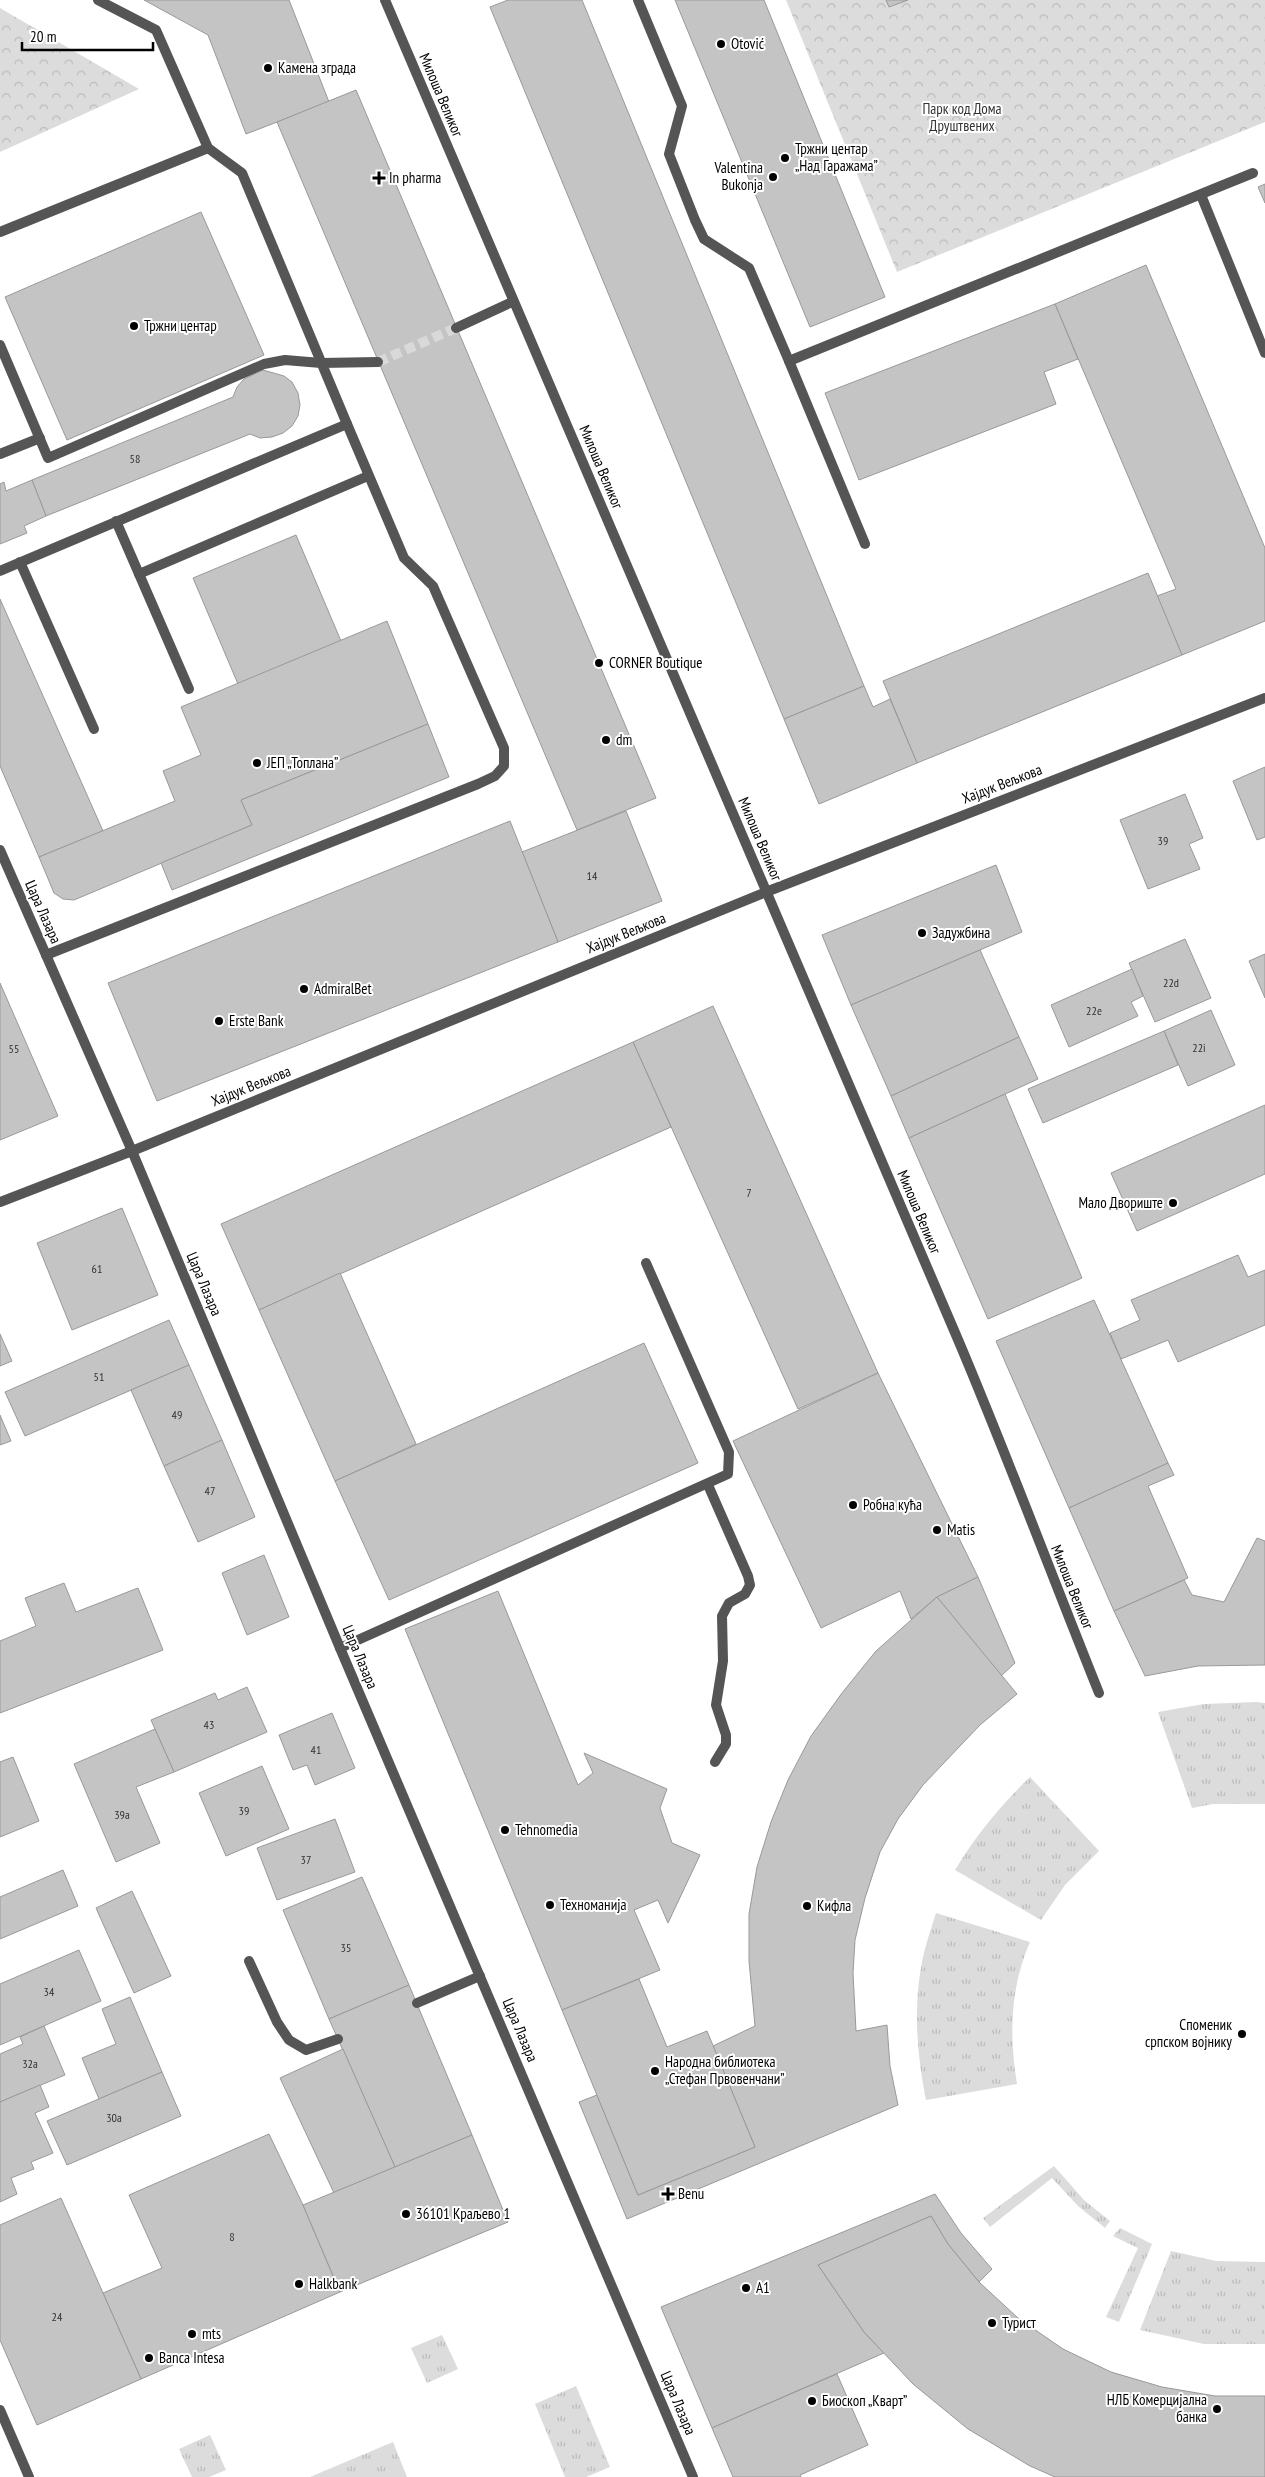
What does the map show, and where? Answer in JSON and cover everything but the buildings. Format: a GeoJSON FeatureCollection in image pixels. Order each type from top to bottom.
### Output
{"type":"FeatureCollection","features":[{"type":"Feature","properties":{"kind":"street"},"geometry":{"type":"LineString","coordinates":[[46,956],[478,784],[495,776],[504,766],[504,748],[433,586],[404,558],[242,173],[208,148],[156,30],[98,0]]}},
{"type":"Feature","properties":{"kind":"street","name":"Милоша Великог"},"geometry":{"type":"LineString","coordinates":[[385,0],[512,302],[587,470],[960,1346],[1099,1694]]}},
{"type":"Feature","properties":{"kind":"street"},"geometry":{"type":"LineString","coordinates":[[638,0],[682,106],[668,154],[695,220],[704,239],[749,268],[865,544]]}},
{"type":"Feature","properties":{"kind":"street"},"geometry":{"type":"LineString","coordinates":[[0,232],[208,148]]}},
{"type":"Feature","properties":{"kind":"street"},"geometry":{"type":"LineString","coordinates":[[789,361],[1253,173]]}},
{"type":"Feature","properties":{"kind":"street"},"geometry":{"type":"LineString","coordinates":[[1201,195],[1265,352]]}},
{"type":"Feature","properties":{"kind":"street"},"geometry":{"type":"LineString","coordinates":[[456,328],[512,302]]}},
{"type":"Feature","properties":{"kind":"street"},"geometry":{"type":"LineString","coordinates":[[0,345],[48,458],[264,364],[285,360],[321,363],[378,362]]}},
{"type":"Feature","properties":{"kind":"street"},"geometry":{"type":"LineString","coordinates":[[0,571],[347,424]]}},
{"type":"Feature","properties":{"kind":"street"},"geometry":{"type":"LineString","coordinates":[[0,454],[40,438]]}},
{"type":"Feature","properties":{"kind":"street"},"geometry":{"type":"LineString","coordinates":[[139,574],[368,476]]}},
{"type":"Feature","properties":{"kind":"street"},"geometry":{"type":"LineString","coordinates":[[116,521],[189,689]]}},
{"type":"Feature","properties":{"kind":"street"},"geometry":{"type":"LineString","coordinates":[[20,562],[94,729]]}},
{"type":"Feature","properties":{"kind":"street","name":"Хајдук Вељкова"},"geometry":{"type":"LineString","coordinates":[[0,1202],[132,1151],[766,892],[1265,698]]}},
{"type":"Feature","properties":{"kind":"street","name":"Цара Лазара"},"geometry":{"type":"LineString","coordinates":[[0,850],[132,1151],[340,1648],[693,2477]]}},
{"type":"Feature","properties":{"kind":"street"},"geometry":{"type":"LineString","coordinates":[[340,1648],[708,1485],[728,1474],[729,1452],[646,1263]]}},
{"type":"Feature","properties":{"kind":"street"},"geometry":{"type":"LineString","coordinates":[[708,1485],[748,1576],[750,1585],[745,1594],[729,1603],[722,1616],[723,1661],[716,1705],[726,1735],[726,1744],[715,1762]]}},
{"type":"Feature","properties":{"kind":"street"},"geometry":{"type":"LineString","coordinates":[[249,1960],[277,2022],[289,2040],[306,2050],[338,2039]]}},
{"type":"Feature","properties":{"kind":"street"},"geometry":{"type":"LineString","coordinates":[[417,2003],[480,1976]]}},
{"type":"Feature","properties":{"kind":"street"},"geometry":{"type":"LineString","coordinates":[[0,2410],[29,2477]]}},
{"type":"Feature","properties":{"kind":"green space","name":"Парк код Дома Друштвених"},"geometry":{"type":"Polygon","coordinates":[[[786,0],[1265,0],[1265,122],[897,272],[786,0]]]}},
{"type":"Feature","properties":{"kind":"green space"},"geometry":{"type":"Polygon","coordinates":[[[0,8],[139,89],[0,152],[0,8]]]}},
{"type":"Feature","properties":{"kind":"green space"},"geometry":{"type":"Polygon","coordinates":[[[1265,1703],[1265,1804],[1213,1804],[1192,1808],[1158,1712],[1204,1704],[1265,1703]]]}},
{"type":"Feature","properties":{"kind":"green space"},"geometry":{"type":"Polygon","coordinates":[[[1030,1777],[1099,1851],[1065,1885],[1041,1920],[955,1870],[989,1821],[1030,1777]]]}},
{"type":"Feature","properties":{"kind":"green space"},"geometry":{"type":"Polygon","coordinates":[[[936,1913],[1030,1942],[1018,1976],[1013,2012],[1014,2066],[1017,2084],[926,2100],[918,2049],[917,2014],[919,1979],[923,1956],[936,1913]]]}},
{"type":"Feature","properties":{"kind":"green space"},"geometry":{"type":"Polygon","coordinates":[[[1054,2166],[1084,2200],[1110,2221],[1105,2228],[1078,2206],[1052,2178],[990,2227],[983,2218],[1054,2166]]]}},
{"type":"Feature","properties":{"kind":"green space"},"geometry":{"type":"Polygon","coordinates":[[[1120,2228],[1152,2244],[1119,2322],[1106,2317],[1138,2248],[1113,2236],[1120,2228]]]}},
{"type":"Feature","properties":{"kind":"green space"},"geometry":{"type":"Polygon","coordinates":[[[1171,2251],[1216,2261],[1265,2262],[1265,2344],[1204,2344],[1140,2330],[1171,2251]]]}},
{"type":"Feature","properties":{"kind":"green space"},"geometry":{"type":"Polygon","coordinates":[[[442,2335],[458,2369],[427,2383],[411,2348],[442,2335]]]}},
{"type":"Feature","properties":{"kind":"green space"},"geometry":{"type":"Polygon","coordinates":[[[576,2386],[610,2467],[586,2477],[565,2477],[535,2404],[576,2386]]]}},
{"type":"Feature","properties":{"kind":"green space"},"geometry":{"type":"Polygon","coordinates":[[[210,2435],[226,2470],[209,2477],[192,2477],[179,2449],[210,2435]]]}},
{"type":"Feature","properties":{"kind":"green space"},"geometry":{"type":"Polygon","coordinates":[[[393,2442],[407,2477],[310,2477],[393,2442]]]}},
{"type":"Feature","properties":{"kind":"tunnel"},"geometry":{"type":"LineString","coordinates":[[378,362],[456,328]]}},
{"type":"Feature","properties":{"kind":"place","name":"Otović"},"geometry":{"type":"Point","coordinates":[721,44]}},
{"type":"Feature","properties":{"kind":"place","name":"Камена зграда"},"geometry":{"type":"Point","coordinates":[268,68]}},
{"type":"Feature","properties":{"kind":"place","name":"Тржни центар „Над Гаражама”"},"geometry":{"type":"Point","coordinates":[785,158]}},
{"type":"Feature","properties":{"kind":"place","name":"Valentina Bukonja"},"geometry":{"type":"Point","coordinates":[773,177]}},
{"type":"Feature","properties":{"kind":"place","name":"In pharma"},"geometry":{"type":"Point","coordinates":[379,178]}},
{"type":"Feature","properties":{"kind":"place","name":"Тржни центар"},"geometry":{"type":"Point","coordinates":[134,326]}},
{"type":"Feature","properties":{"kind":"place","name":"CORNER Boutique"},"geometry":{"type":"Point","coordinates":[599,663]}},
{"type":"Feature","properties":{"kind":"place","name":"dm"},"geometry":{"type":"Point","coordinates":[606,740]}},
{"type":"Feature","properties":{"kind":"place","name":"ЈЕП „Топлана”"},"geometry":{"type":"Point","coordinates":[257,763]}},
{"type":"Feature","properties":{"kind":"place","name":"Задужбина"},"geometry":{"type":"Point","coordinates":[922,933]}},
{"type":"Feature","properties":{"kind":"place","name":"AdmiralBet"},"geometry":{"type":"Point","coordinates":[304,989]}},
{"type":"Feature","properties":{"kind":"place","name":"Erste Bank"},"geometry":{"type":"Point","coordinates":[219,1021]}},
{"type":"Feature","properties":{"kind":"place","name":"Мало Двориште"},"geometry":{"type":"Point","coordinates":[1173,1203]}},
{"type":"Feature","properties":{"kind":"place","name":"Робна кућа"},"geometry":{"type":"Point","coordinates":[853,1505]}},
{"type":"Feature","properties":{"kind":"place","name":"Matis"},"geometry":{"type":"Point","coordinates":[937,1530]}},
{"type":"Feature","properties":{"kind":"place","name":"Tehnomedia"},"geometry":{"type":"Point","coordinates":[505,1830]}},
{"type":"Feature","properties":{"kind":"place","name":"Техноманија"},"geometry":{"type":"Point","coordinates":[550,1905]}},
{"type":"Feature","properties":{"kind":"place","name":"Кифла"},"geometry":{"type":"Point","coordinates":[807,1906]}},
{"type":"Feature","properties":{"kind":"place","name":"Споменик српском војнику"},"geometry":{"type":"Point","coordinates":[1242,2034]}},
{"type":"Feature","properties":{"kind":"place","name":"Народна библиотека „Стефан Првовенчани”"},"geometry":{"type":"Point","coordinates":[655,2071]}},
{"type":"Feature","properties":{"kind":"place","name":"Benu"},"geometry":{"type":"Point","coordinates":[668,2194]}},
{"type":"Feature","properties":{"kind":"place","name":"36101 Краљево 1"},"geometry":{"type":"Point","coordinates":[406,2214]}},
{"type":"Feature","properties":{"kind":"place","name":"Halkbank"},"geometry":{"type":"Point","coordinates":[299,2284]}},
{"type":"Feature","properties":{"kind":"place","name":"A1"},"geometry":{"type":"Point","coordinates":[746,2288]}},
{"type":"Feature","properties":{"kind":"place","name":"Турист"},"geometry":{"type":"Point","coordinates":[992,2323]}},
{"type":"Feature","properties":{"kind":"place","name":"mts"},"geometry":{"type":"Point","coordinates":[192,2334]}},
{"type":"Feature","properties":{"kind":"place","name":"Banca Intesa"},"geometry":{"type":"Point","coordinates":[149,2358]}},
{"type":"Feature","properties":{"kind":"place","name":"Биоскоп „Кварт”"},"geometry":{"type":"Point","coordinates":[812,2401]}},
{"type":"Feature","properties":{"kind":"place","name":"НЛБ Комерцијална банка"},"geometry":{"type":"Point","coordinates":[1217,2409]}}]}
